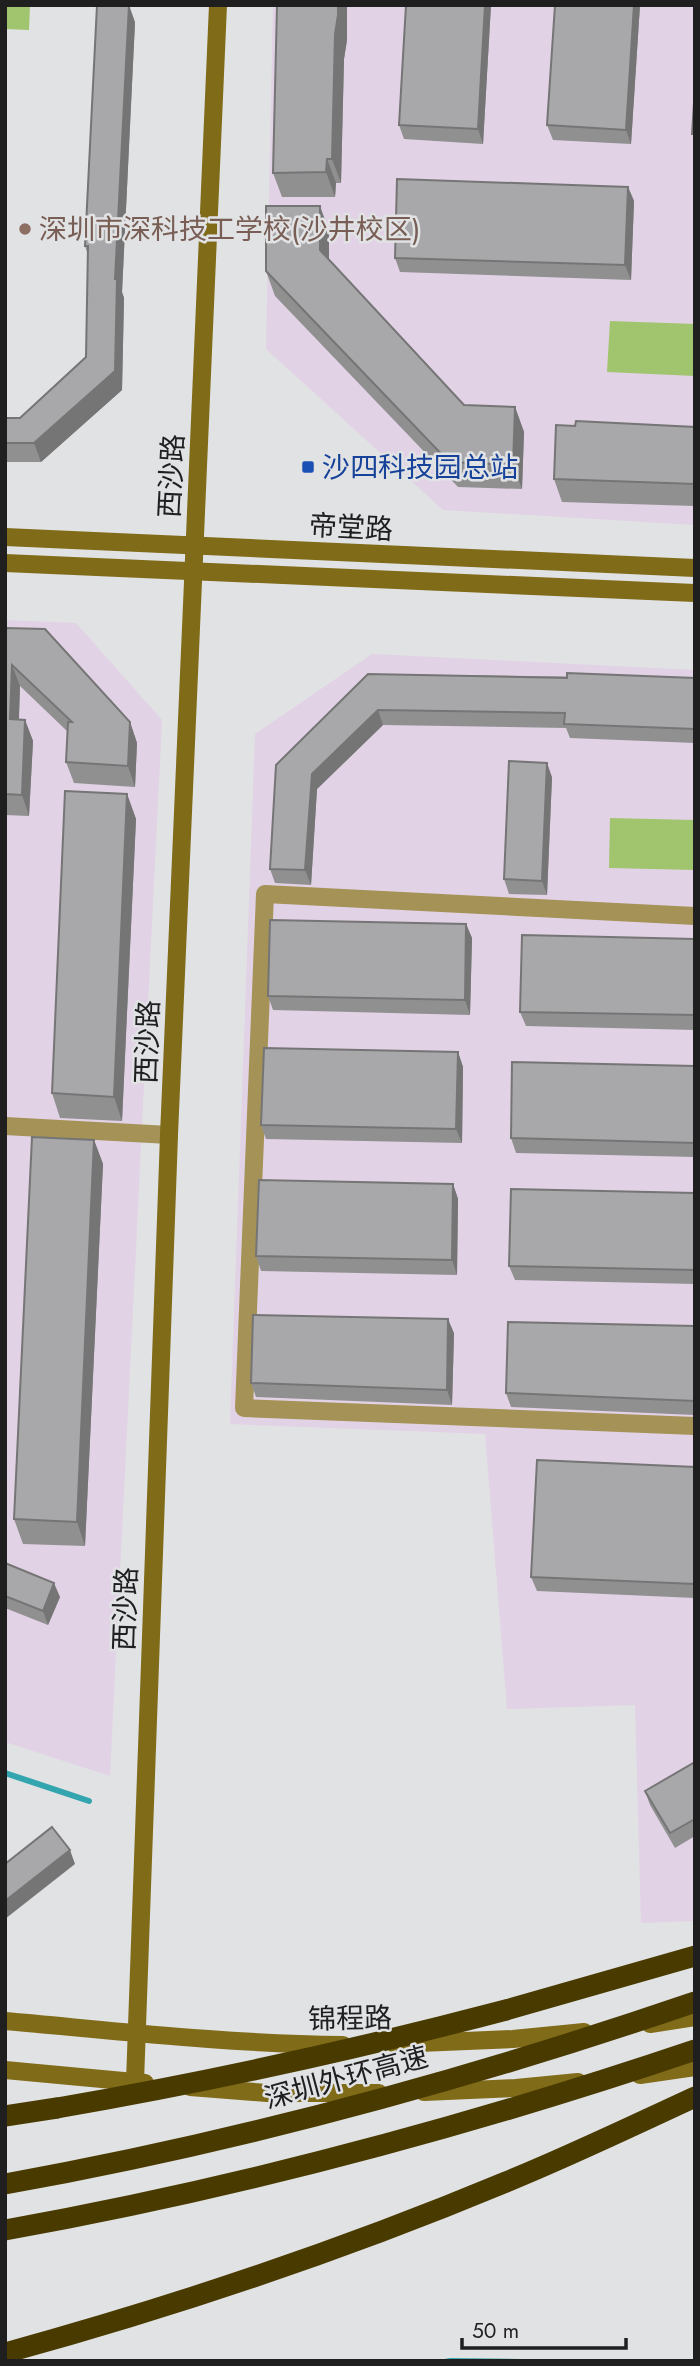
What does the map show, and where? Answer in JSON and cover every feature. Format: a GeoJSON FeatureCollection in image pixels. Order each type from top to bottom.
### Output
{"type":"FeatureCollection","features":[{"type":"Feature","properties":{"kind":"highway"},"geometry":{"type":"LineString","coordinates":[[5,2116],[147,2092],[328,2055],[494,2013],[695,1956]]}},
{"type":"Feature","properties":{"kind":"highway","name":"深圳外环高速"},"geometry":{"type":"LineString","coordinates":[[5,2184],[170,2150],[397,2094],[516,2060],[695,2002]]}},
{"type":"Feature","properties":{"kind":"highway"},"geometry":{"type":"LineString","coordinates":[[5,2230],[167,2198],[396,2141],[529,2104],[695,2050]]}},
{"type":"Feature","properties":{"kind":"highway"},"geometry":{"type":"LineString","coordinates":[[5,2353],[122,2321],[317,2256],[508,2182],[695,2098]]}},
{"type":"Feature","properties":{"kind":"street","name":"西沙路"},"geometry":{"type":"LineString","coordinates":[[135,2082],[169,1135],[218,5]]}},
{"type":"Feature","properties":{"kind":"street","name":"帝堂路"},"geometry":{"type":"LineString","coordinates":[[5,537],[695,568]]}},
{"type":"Feature","properties":{"kind":"street","name":"帝堂路"},"geometry":{"type":"LineString","coordinates":[[5,563],[695,593]]}},
{"type":"Feature","properties":{"kind":"street"},"geometry":{"type":"LineString","coordinates":[[695,916],[265,894],[244,1408],[695,1426]]}},
{"type":"Feature","properties":{"kind":"street"},"geometry":{"type":"LineString","coordinates":[[5,1126],[169,1135]]}},
{"type":"Feature","properties":{"kind":"street","name":"锦程路"},"geometry":{"type":"LineString","coordinates":[[5,2021],[185,2039],[357,2046],[513,2039],[606,2030],[695,2017]]}},
{"type":"Feature","properties":{"kind":"street"},"geometry":{"type":"LineString","coordinates":[[5,2070],[267,2094],[358,2094],[516,2088],[612,2079],[695,2067]]}},
{"type":"Feature","properties":{"kind":"shaded area"},"geometry":{"type":"Polygon","coordinates":[[[273,5],[695,5],[695,525],[443,510],[266,349],[273,5]]]}},
{"type":"Feature","properties":{"kind":"shaded area"},"geometry":{"type":"Polygon","coordinates":[[[5,620],[76,623],[162,720],[110,1776],[5,1742],[5,620]]]}},
{"type":"Feature","properties":{"kind":"shaded area"},"geometry":{"type":"Polygon","coordinates":[[[372,654],[695,670],[695,1921],[641,1923],[635,1705],[507,1709],[485,1434],[230,1424],[255,734],[372,654]]]}},
{"type":"Feature","properties":{"kind":"green space"},"geometry":{"type":"Polygon","coordinates":[[[5,5],[30,5],[29,30],[5,29],[5,5]]]}},
{"type":"Feature","properties":{"kind":"green space"},"geometry":{"type":"Polygon","coordinates":[[[610,321],[695,324],[695,376],[607,372],[610,321]]]}},
{"type":"Feature","properties":{"kind":"green space"},"geometry":{"type":"Polygon","coordinates":[[[610,818],[695,820],[695,870],[609,868],[610,818]]]}},
{"type":"Feature","properties":{"kind":"water"},"geometry":{"type":"Polygon","coordinates":[[[450,2358],[522,2359],[524,2361],[433,2361],[450,2358]]]}},
{"type":"Feature","properties":{"kind":"building"},"geometry":{"type":"Polygon","coordinates":[[[97,5],[129,5],[115,279],[115,371],[34,443],[5,443],[5,418],[20,418],[86,357],[88,246],[85,246],[97,5]]]}},
{"type":"Feature","properties":{"kind":"building"},"geometry":{"type":"Polygon","coordinates":[[[277,5],[338,5],[332,159],[327,159],[326,172],[273,173],[277,5]]]}},
{"type":"Feature","properties":{"kind":"building"},"geometry":{"type":"Polygon","coordinates":[[[406,5],[485,5],[478,129],[399,125],[406,5]]]}},
{"type":"Feature","properties":{"kind":"building"},"geometry":{"type":"Polygon","coordinates":[[[555,5],[634,5],[626,130],[547,125],[555,5]]]}},
{"type":"Feature","properties":{"kind":"building"},"geometry":{"type":"Polygon","coordinates":[[[695,87],[695,134],[692,134],[695,87]]]}},
{"type":"Feature","properties":{"kind":"building"},"geometry":{"type":"Polygon","coordinates":[[[397,179],[628,187],[625,265],[395,258],[397,179]]]}},
{"type":"Feature","properties":{"kind":"building"},"geometry":{"type":"Polygon","coordinates":[[[266,206],[320,206],[320,250],[464,405],[515,407],[513,465],[449,462],[266,271],[266,206]]]}},
{"type":"Feature","properties":{"kind":"building"},"geometry":{"type":"Polygon","coordinates":[[[576,421],[695,427],[695,484],[554,479],[556,425],[575,426],[576,421]]]}},
{"type":"Feature","properties":{"kind":"building"},"geometry":{"type":"Polygon","coordinates":[[[5,628],[45,629],[130,722],[128,766],[66,762],[68,722],[72,722],[12,665],[10,719],[25,720],[22,795],[5,794],[5,628]]]}},
{"type":"Feature","properties":{"kind":"building"},"geometry":{"type":"Polygon","coordinates":[[[567,673],[695,678],[695,729],[564,724],[565,713],[378,710],[312,774],[305,870],[270,869],[276,765],[368,674],[567,678],[567,673]]]}},
{"type":"Feature","properties":{"kind":"building"},"geometry":{"type":"Polygon","coordinates":[[[509,761],[547,763],[542,881],[504,879],[509,761]]]}},
{"type":"Feature","properties":{"kind":"building"},"geometry":{"type":"Polygon","coordinates":[[[65,791],[127,794],[114,1097],[52,1093],[65,791]]]}},
{"type":"Feature","properties":{"kind":"building"},"geometry":{"type":"Polygon","coordinates":[[[270,920],[466,924],[465,1000],[268,996],[270,920]]]}},
{"type":"Feature","properties":{"kind":"building"},"geometry":{"type":"Polygon","coordinates":[[[522,935],[695,939],[695,1015],[520,1012],[522,935]]]}},
{"type":"Feature","properties":{"kind":"building"},"geometry":{"type":"Polygon","coordinates":[[[264,1048],[458,1052],[456,1129],[261,1125],[264,1048]]]}},
{"type":"Feature","properties":{"kind":"building"},"geometry":{"type":"Polygon","coordinates":[[[512,1062],[695,1066],[695,1143],[511,1138],[512,1062]]]}},
{"type":"Feature","properties":{"kind":"building"},"geometry":{"type":"Polygon","coordinates":[[[32,1137],[94,1140],[77,1522],[14,1519],[32,1137]]]}},
{"type":"Feature","properties":{"kind":"building"},"geometry":{"type":"Polygon","coordinates":[[[259,1180],[453,1184],[452,1260],[256,1256],[259,1180]]]}},
{"type":"Feature","properties":{"kind":"building"},"geometry":{"type":"Polygon","coordinates":[[[511,1189],[695,1193],[695,1270],[509,1266],[511,1189]]]}},
{"type":"Feature","properties":{"kind":"building"},"geometry":{"type":"Polygon","coordinates":[[[253,1315],[448,1319],[447,1390],[251,1383],[253,1315]]]}},
{"type":"Feature","properties":{"kind":"building"},"geometry":{"type":"Polygon","coordinates":[[[508,1322],[695,1326],[695,1401],[506,1393],[508,1322]]]}},
{"type":"Feature","properties":{"kind":"building"},"geometry":{"type":"Polygon","coordinates":[[[537,1460],[695,1467],[695,1584],[531,1577],[537,1460]]]}},
{"type":"Feature","properties":{"kind":"building"},"geometry":{"type":"Polygon","coordinates":[[[5,1563],[54,1583],[43,1611],[5,1596],[5,1563]]]}},
{"type":"Feature","properties":{"kind":"building"},"geometry":{"type":"Polygon","coordinates":[[[695,1762],[695,1819],[670,1833],[645,1791],[695,1762]]]}},
{"type":"Feature","properties":{"kind":"building"},"geometry":{"type":"Polygon","coordinates":[[[52,1827],[70,1850],[5,1901],[5,1864],[52,1827]]]}},
{"type":"Feature","properties":{"kind":"waterway"},"geometry":{"type":"LineString","coordinates":[[5,1773],[89,1801]]}},
{"type":"Feature","properties":{"kind":"place","name":"深圳市深科技工学校(沙井校区)"},"geometry":{"type":"Point","coordinates":[25,229]}},
{"type":"Feature","properties":{"kind":"place","name":"沙四科技园总站"},"geometry":{"type":"Point","coordinates":[308,467]}}]}
